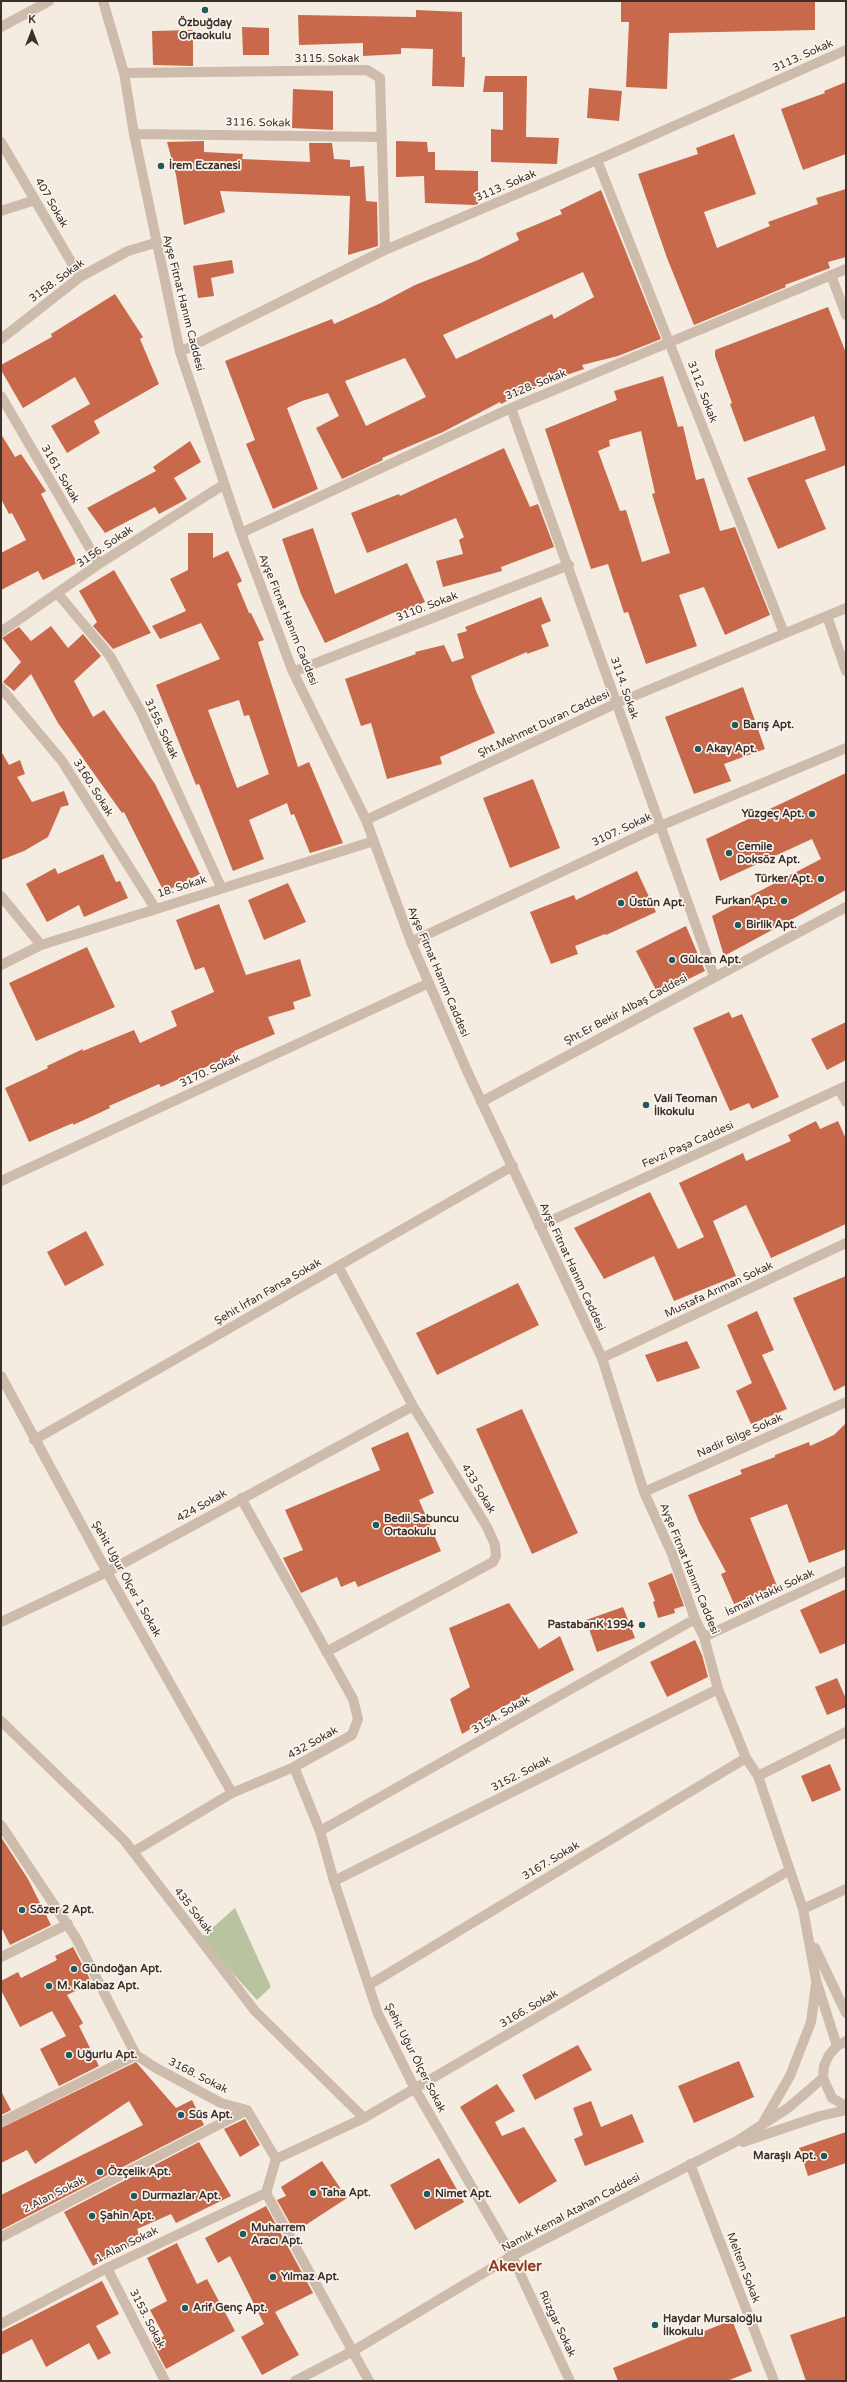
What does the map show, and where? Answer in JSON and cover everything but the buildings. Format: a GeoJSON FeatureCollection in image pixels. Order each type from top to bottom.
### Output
{"type":"FeatureCollection","features":[{"type":"Feature","properties":{"kind":"street"},"geometry":{"type":"LineString","coordinates":[[1,27],[49,1]]}},
{"type":"Feature","properties":{"kind":"street","name":"Ayşe Fitnat Hanım Caddesi"},"geometry":{"type":"LineString","coordinates":[[103,1],[124,73],[155,243],[180,352],[223,484],[293,672],[366,820],[411,942],[481,1102],[513,1166],[539,1226],[602,1358],[644,1492],[672,1554],[695,1619],[704,1637],[718,1689],[746,1758],[758,1776],[803,1909],[816,1980],[841,2044],[829,2055],[824,2066],[823,2078]]}},
{"type":"Feature","properties":{"kind":"street","name":"3113. Sokak"},"geometry":{"type":"LineString","coordinates":[[180,352],[384,250],[597,160],[846,50]]}},
{"type":"Feature","properties":{"kind":"street","name":"3115. Sokak"},"geometry":{"type":"LineString","coordinates":[[124,73],[367,70],[380,78],[384,250]]}},
{"type":"Feature","properties":{"kind":"street","name":"3116. Sokak"},"geometry":{"type":"LineString","coordinates":[[134,134],[382,137]]}},
{"type":"Feature","properties":{"kind":"street","name":"407 Sokak"},"geometry":{"type":"LineString","coordinates":[[1,142],[80,277]]}},
{"type":"Feature","properties":{"kind":"street","name":"3112. Sokak"},"geometry":{"type":"LineString","coordinates":[[597,160],[784,633]]}},
{"type":"Feature","properties":{"kind":"street"},"geometry":{"type":"LineString","coordinates":[[1,210],[35,200]]}},
{"type":"Feature","properties":{"kind":"street","name":"3158. Sokak"},"geometry":{"type":"LineString","coordinates":[[1,339],[80,277],[128,251],[155,243]]}},
{"type":"Feature","properties":{"kind":"street","name":"3128. Sokak"},"geometry":{"type":"LineString","coordinates":[[241,533],[511,408],[846,269]]}},
{"type":"Feature","properties":{"kind":"street"},"geometry":{"type":"LineString","coordinates":[[831,275],[846,315]]}},
{"type":"Feature","properties":{"kind":"street","name":"3161. Sokak"},"geometry":{"type":"LineString","coordinates":[[1,396],[99,564]]}},
{"type":"Feature","properties":{"kind":"street","name":"3114. Sokak"},"geometry":{"type":"LineString","coordinates":[[511,408],[569,565],[714,976]]}},
{"type":"Feature","properties":{"kind":"street","name":"3156. Sokak"},"geometry":{"type":"LineString","coordinates":[[1,632],[58,594],[99,564],[223,484]]}},
{"type":"Feature","properties":{"kind":"street","name":"3110. Sokak"},"geometry":{"type":"LineString","coordinates":[[293,672],[569,565]]}},
{"type":"Feature","properties":{"kind":"street","name":"3155. Sokak"},"geometry":{"type":"LineString","coordinates":[[58,594],[110,656],[141,712],[221,887]]}},
{"type":"Feature","properties":{"kind":"street","name":"Şht.Mehmet Duran Caddesi"},"geometry":{"type":"LineString","coordinates":[[366,820],[617,703],[846,608]]}},
{"type":"Feature","properties":{"kind":"street"},"geometry":{"type":"LineString","coordinates":[[827,616],[846,671]]}},
{"type":"Feature","properties":{"kind":"street","name":"3160. Sokak"},"geometry":{"type":"LineString","coordinates":[[1,688],[62,761],[155,908]]}},
{"type":"Feature","properties":{"kind":"street","name":"3107. Sokak"},"geometry":{"type":"LineString","coordinates":[[411,942],[660,826],[846,748]]}},
{"type":"Feature","properties":{"kind":"street","name":"18. Sokak"},"geometry":{"type":"LineString","coordinates":[[1,965],[41,945],[221,887],[374,841]]}},
{"type":"Feature","properties":{"kind":"street"},"geometry":{"type":"LineString","coordinates":[[1,896],[41,945]]}},
{"type":"Feature","properties":{"kind":"street","name":"Şht.Er Bekir Albaş Caddesi"},"geometry":{"type":"LineString","coordinates":[[481,1102],[714,976],[846,907]]}},
{"type":"Feature","properties":{"kind":"street","name":"3170. Sokak"},"geometry":{"type":"LineString","coordinates":[[1,1181],[429,982]]}},
{"type":"Feature","properties":{"kind":"street"},"geometry":{"type":"LineString","coordinates":[[843,1088],[846,1102]]}},
{"type":"Feature","properties":{"kind":"street","name":"Fevzi Paşa Caddesi"},"geometry":{"type":"LineString","coordinates":[[539,1226],[843,1088]]}},
{"type":"Feature","properties":{"kind":"street","name":"Şehit İrfan Fansa Sokak"},"geometry":{"type":"LineString","coordinates":[[34,1440],[513,1166]]}},
{"type":"Feature","properties":{"kind":"street","name":"Mustafa Arıman Sokak"},"geometry":{"type":"LineString","coordinates":[[602,1358],[846,1243]]}},
{"type":"Feature","properties":{"kind":"street","name":"433 Sokak"},"geometry":{"type":"LineString","coordinates":[[326,1652],[493,1562],[496,1556],[495,1545],[487,1527],[413,1406],[338,1266]]}},
{"type":"Feature","properties":{"kind":"street","name":"Şehit Uğur Ölçer 1 Sokak"},"geometry":{"type":"LineString","coordinates":[[1,1376],[34,1440],[107,1572],[232,1793]]}},
{"type":"Feature","properties":{"kind":"street","name":"Nadir Bilge Sokak"},"geometry":{"type":"LineString","coordinates":[[644,1492],[846,1402]]}},
{"type":"Feature","properties":{"kind":"street","name":"424 Sokak"},"geometry":{"type":"LineString","coordinates":[[1,1622],[107,1572],[413,1406]]}},
{"type":"Feature","properties":{"kind":"street","name":"432 Sokak"},"geometry":{"type":"LineString","coordinates":[[133,1852],[232,1793],[294,1767],[352,1735],[358,1720],[353,1698],[241,1498]]}},
{"type":"Feature","properties":{"kind":"street","name":"İsmail Hakkı Sokak"},"geometry":{"type":"LineString","coordinates":[[704,1637],[846,1571]]}},
{"type":"Feature","properties":{"kind":"street","name":"3154. Sokak"},"geometry":{"type":"LineString","coordinates":[[320,1831],[695,1619]]}},
{"type":"Feature","properties":{"kind":"street","name":"3152. Sokak"},"geometry":{"type":"LineString","coordinates":[[334,1881],[718,1689]]}},
{"type":"Feature","properties":{"kind":"street","name":"435 Sokak"},"geometry":{"type":"LineString","coordinates":[[1,1721],[124,1840],[256,2010],[364,2118]]}},
{"type":"Feature","properties":{"kind":"street"},"geometry":{"type":"LineString","coordinates":[[758,1776],[846,1732]]}},
{"type":"Feature","properties":{"kind":"street","name":"3167. Sokak"},"geometry":{"type":"LineString","coordinates":[[369,1985],[746,1758]]}},
{"type":"Feature","properties":{"kind":"street","name":"Şehit Uğur Ölçer Sokak"},"geometry":{"type":"LineString","coordinates":[[294,1767],[320,1831],[334,1881],[378,2014],[415,2089],[512,2256]]}},
{"type":"Feature","properties":{"kind":"street","name":"3168. Sokak"},"geometry":{"type":"LineString","coordinates":[[1,1825],[68,1924],[136,2055],[156,2068],[221,2103],[247,2110]]}},
{"type":"Feature","properties":{"kind":"street","name":"3166. Sokak"},"geometry":{"type":"LineString","coordinates":[[276,2159],[364,2118],[790,1870]]}},
{"type":"Feature","properties":{"kind":"street"},"geometry":{"type":"LineString","coordinates":[[803,1909],[846,1889]]}},
{"type":"Feature","properties":{"kind":"street"},"geometry":{"type":"LineString","coordinates":[[1,1957],[68,1924]]}},
{"type":"Feature","properties":{"kind":"street","name":"Ayşe Fitnat Hanım Caddesi"},"geometry":{"type":"LineString","coordinates":[[808,1934],[846,2013]]}},
{"type":"Feature","properties":{"kind":"street"},"geometry":{"type":"LineString","coordinates":[[828,1976],[846,1996]]}},
{"type":"Feature","properties":{"kind":"street"},"geometry":{"type":"LineString","coordinates":[[761,2126],[772,2110],[796,2062],[811,2022],[816,1980]]}},
{"type":"Feature","properties":{"kind":"street"},"geometry":{"type":"LineString","coordinates":[[1,2122],[136,2055]]}},
{"type":"Feature","properties":{"kind":"street"},"geometry":{"type":"LineString","coordinates":[[823,2078],[832,2098],[846,2106]]}},
{"type":"Feature","properties":{"kind":"street","name":"Namık Kemal Atahan Caddesi"},"geometry":{"type":"LineString","coordinates":[[715,2153],[788,2108],[823,2078]]}},
{"type":"Feature","properties":{"kind":"street"},"geometry":{"type":"LineString","coordinates":[[247,2110],[276,2159],[266,2193],[369,2381]]}},
{"type":"Feature","properties":{"kind":"street","name":"2.Alan Sokak"},"geometry":{"type":"LineString","coordinates":[[1,2237],[247,2110]]}},
{"type":"Feature","properties":{"kind":"street","name":"Namık Kemal Atahan Caddesi"},"geometry":{"type":"LineString","coordinates":[[295,2381],[353,2351],[512,2256],[690,2164],[762,2135],[846,2110]]}},
{"type":"Feature","properties":{"kind":"street","name":"Meltem Sokak"},"geometry":{"type":"LineString","coordinates":[[690,2164],[774,2381]]}},
{"type":"Feature","properties":{"kind":"street","name":"1.Alan Sokak"},"geometry":{"type":"LineString","coordinates":[[1,2324],[107,2268],[266,2193]]}},
{"type":"Feature","properties":{"kind":"street","name":"Rüzgar Sokak"},"geometry":{"type":"LineString","coordinates":[[512,2256],[570,2381]]}},
{"type":"Feature","properties":{"kind":"street","name":"3153. Sokak"},"geometry":{"type":"LineString","coordinates":[[107,2268],[166,2381]]}},
{"type":"Feature","properties":{"kind":"green space"},"geometry":{"type":"Polygon","coordinates":[[[235,1908],[271,1987],[257,2000],[201,1938],[235,1908]]]}},
{"type":"Feature","properties":{"kind":"place","name":"Özbuğday Ortaokulu"},"geometry":{"type":"Point","coordinates":[205,10]}},
{"type":"Feature","properties":{"kind":"place","name":"İrem Eczanesi"},"geometry":{"type":"Point","coordinates":[161,166]}},
{"type":"Feature","properties":{"kind":"place","name":"Barış Apt."},"geometry":{"type":"Point","coordinates":[735,725]}},
{"type":"Feature","properties":{"kind":"place","name":"Akay Apt."},"geometry":{"type":"Point","coordinates":[698,749]}},
{"type":"Feature","properties":{"kind":"place","name":"Yüzgeç Apt."},"geometry":{"type":"Point","coordinates":[812,814]}},
{"type":"Feature","properties":{"kind":"place","name":"Cemile Doksöz Apt."},"geometry":{"type":"Point","coordinates":[729,853]}},
{"type":"Feature","properties":{"kind":"place","name":"Türker Apt."},"geometry":{"type":"Point","coordinates":[821,879]}},
{"type":"Feature","properties":{"kind":"place","name":"Furkan Apt."},"geometry":{"type":"Point","coordinates":[784,901]}},
{"type":"Feature","properties":{"kind":"place","name":"Üstün Apt."},"geometry":{"type":"Point","coordinates":[621,903]}},
{"type":"Feature","properties":{"kind":"place","name":"Birlik Apt."},"geometry":{"type":"Point","coordinates":[738,925]}},
{"type":"Feature","properties":{"kind":"place","name":"Gülcan Apt."},"geometry":{"type":"Point","coordinates":[672,960]}},
{"type":"Feature","properties":{"kind":"place","name":"Vali Teoman İlkokulu"},"geometry":{"type":"Point","coordinates":[646,1105]}},
{"type":"Feature","properties":{"kind":"place","name":"Bedii Sabuncu Ortaokulu"},"geometry":{"type":"Point","coordinates":[376,1525]}},
{"type":"Feature","properties":{"kind":"place","name":"PastabanK 1994"},"geometry":{"type":"Point","coordinates":[642,1625]}},
{"type":"Feature","properties":{"kind":"place","name":"Sözer 2 Apt."},"geometry":{"type":"Point","coordinates":[22,1910]}},
{"type":"Feature","properties":{"kind":"place","name":"Gündoğan Apt."},"geometry":{"type":"Point","coordinates":[74,1969]}},
{"type":"Feature","properties":{"kind":"place","name":"M. Kalabaz Apt."},"geometry":{"type":"Point","coordinates":[49,1986]}},
{"type":"Feature","properties":{"kind":"place","name":"Uğurlu Apt."},"geometry":{"type":"Point","coordinates":[69,2055]}},
{"type":"Feature","properties":{"kind":"place","name":"Süs Apt."},"geometry":{"type":"Point","coordinates":[181,2115]}},
{"type":"Feature","properties":{"kind":"place","name":"Maraşlı Apt."},"geometry":{"type":"Point","coordinates":[824,2156]}},
{"type":"Feature","properties":{"kind":"place","name":"Özçelik Apt."},"geometry":{"type":"Point","coordinates":[100,2172]}},
{"type":"Feature","properties":{"kind":"place","name":"Taha Apt."},"geometry":{"type":"Point","coordinates":[313,2193]}},
{"type":"Feature","properties":{"kind":"place","name":"Nimet Apt."},"geometry":{"type":"Point","coordinates":[427,2194]}},
{"type":"Feature","properties":{"kind":"place","name":"Durmazlar Apt."},"geometry":{"type":"Point","coordinates":[134,2196]}},
{"type":"Feature","properties":{"kind":"place","name":"Şahin Apt."},"geometry":{"type":"Point","coordinates":[92,2216]}},
{"type":"Feature","properties":{"kind":"place","name":"Muharrem Aracı Apt."},"geometry":{"type":"Point","coordinates":[243,2234]}},
{"type":"Feature","properties":{"kind":"place","name":"Yılmaz Apt."},"geometry":{"type":"Point","coordinates":[273,2277]}},
{"type":"Feature","properties":{"kind":"place","name":"Arif Genç Apt."},"geometry":{"type":"Point","coordinates":[185,2308]}},
{"type":"Feature","properties":{"kind":"place","name":"Haydar Mursaloğlu İlkokulu"},"geometry":{"type":"Point","coordinates":[655,2325]}},
{"type":"Feature","properties":{"kind":"district","name":"Akevler"},"geometry":{"type":"Point","coordinates":[515,2267]}}]}
